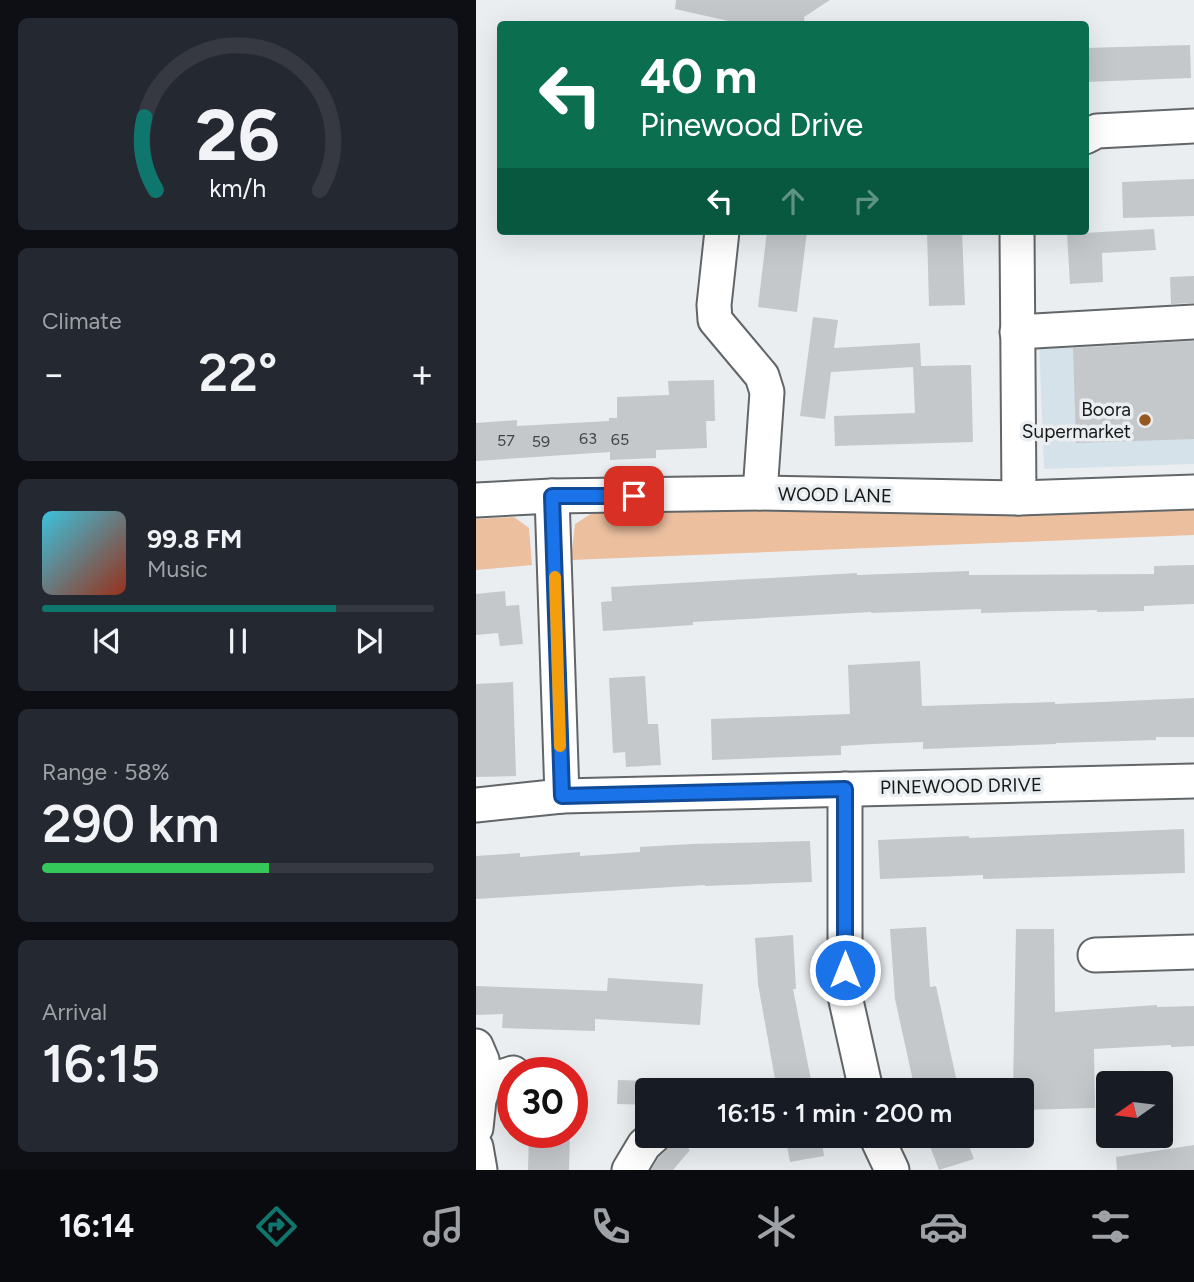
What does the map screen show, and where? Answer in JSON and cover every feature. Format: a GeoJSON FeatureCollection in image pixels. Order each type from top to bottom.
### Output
{"type":"FeatureCollection","features":[{"type":"Feature","properties":{"kind":"street"},"geometry":{"type":"LineString","coordinates":[[1089,135],[1097,131],[1194,126]]}},
{"type":"Feature","properties":{"kind":"street"},"geometry":{"type":"LineString","coordinates":[[722,235],[714,305],[715,320],[762,376],[767,391],[760,493]]}},
{"type":"Feature","properties":{"kind":"street"},"geometry":{"type":"LineString","coordinates":[[1017,235],[1019,498]]}},
{"type":"Feature","properties":{"kind":"street"},"geometry":{"type":"LineString","coordinates":[[1017,332],[1194,322]]}},
{"type":"Feature","properties":{"kind":"street","name":"WOOD LANE"},"geometry":{"type":"LineString","coordinates":[[476,500],[552,496],[760,493],[1019,498],[1194,492]]}},
{"type":"Feature","properties":{"kind":"street"},"geometry":{"type":"LineString","coordinates":[[552,496],[562,796]]}},
{"type":"Feature","properties":{"kind":"street","name":"PINEWOOD DRIVE"},"geometry":{"type":"LineString","coordinates":[[476,805],[562,796],[1194,781]]}},
{"type":"Feature","properties":{"kind":"street"},"geometry":{"type":"LineString","coordinates":[[845,789],[845,996],[863,1078]]}},
{"type":"Feature","properties":{"kind":"street"},"geometry":{"type":"LineString","coordinates":[[1095,955],[1194,952]]}},
{"type":"Feature","properties":{"kind":"street"},"geometry":{"type":"LineString","coordinates":[[476,1046],[482,1060],[497,1067]]}},
{"type":"Feature","properties":{"kind":"street"},"geometry":{"type":"LineString","coordinates":[[476,1128],[479,1100],[497,1085]]}},
{"type":"Feature","properties":{"kind":"street"},"geometry":{"type":"LineString","coordinates":[[476,1147],[480,1170]]}},
{"type":"Feature","properties":{"kind":"street"},"geometry":{"type":"LineString","coordinates":[[628,1170],[642,1148]]}},
{"type":"Feature","properties":{"kind":"street"},"geometry":{"type":"LineString","coordinates":[[881,1148],[891,1170]]}},
{"type":"Feature","properties":{"kind":"shaded area"},"geometry":{"type":"Polygon","coordinates":[[[1194,311],[1194,464],[1044,469],[1038,316],[1194,311]]]}},
{"type":"Feature","properties":{"kind":"shaded area"},"geometry":{"type":"Polygon","coordinates":[[[1194,504],[1194,535],[571,560],[575,524],[597,510],[1194,504]]]}},
{"type":"Feature","properties":{"kind":"shaded area"},"geometry":{"type":"Polygon","coordinates":[[[514,517],[529,528],[532,565],[476,570],[476,519],[514,517]]]}},
{"type":"Feature","properties":{"kind":"building"},"geometry":{"type":"Polygon","coordinates":[[[676,0],[830,0],[804,17],[805,21],[729,21],[675,9],[676,0]]]}},
{"type":"Feature","properties":{"kind":"building"},"geometry":{"type":"Polygon","coordinates":[[[1190,45],[1191,78],[1089,82],[1089,48],[1190,45]]]}},
{"type":"Feature","properties":{"kind":"building"},"geometry":{"type":"Polygon","coordinates":[[[1194,179],[1194,216],[1123,218],[1122,182],[1194,179]]]}},
{"type":"Feature","properties":{"kind":"building"},"geometry":{"type":"Polygon","coordinates":[[[1154,229],[1156,250],[1102,253],[1103,282],[1070,284],[1067,235],[1089,235],[1089,233],[1154,229]]]}},
{"type":"Feature","properties":{"kind":"building"},"geometry":{"type":"Polygon","coordinates":[[[767,235],[807,235],[797,312],[758,307],[767,235]]]}},
{"type":"Feature","properties":{"kind":"building"},"geometry":{"type":"Polygon","coordinates":[[[927,235],[962,235],[965,305],[929,306],[927,235]]]}},
{"type":"Feature","properties":{"kind":"building"},"geometry":{"type":"Polygon","coordinates":[[[1194,276],[1194,303],[1171,304],[1170,277],[1194,276]]]}},
{"type":"Feature","properties":{"kind":"building"},"geometry":{"type":"Polygon","coordinates":[[[813,317],[838,320],[834,348],[920,343],[921,366],[971,365],[973,442],[835,446],[834,416],[915,413],[913,367],[831,372],[825,419],[800,416],[813,317]]]}},
{"type":"Feature","properties":{"kind":"building"},"geometry":{"type":"Polygon","coordinates":[[[1194,341],[1194,439],[1076,443],[1073,348],[1194,341]]]}},
{"type":"Feature","properties":{"kind":"building"},"geometry":{"type":"Polygon","coordinates":[[[714,380],[715,421],[706,421],[707,448],[656,450],[656,458],[610,460],[610,452],[476,461],[476,423],[517,420],[517,426],[609,421],[609,418],[617,418],[617,397],[669,395],[668,381],[714,380]]]}},
{"type":"Feature","properties":{"kind":"building"},"geometry":{"type":"Polygon","coordinates":[[[1194,565],[1194,604],[1144,606],[1144,611],[981,613],[981,609],[871,612],[693,622],[693,625],[603,631],[601,602],[612,601],[611,587],[857,573],[969,571],[969,575],[1154,574],[1154,566],[1194,565]]]}},
{"type":"Feature","properties":{"kind":"building"},"geometry":{"type":"Polygon","coordinates":[[[505,591],[506,606],[519,605],[523,644],[500,646],[498,633],[476,635],[476,594],[505,591]]]}},
{"type":"Feature","properties":{"kind":"building"},"geometry":{"type":"Polygon","coordinates":[[[920,661],[922,706],[1194,698],[1194,737],[923,749],[923,742],[873,744],[841,746],[841,755],[712,760],[711,719],[850,714],[848,665],[920,661]]]}},
{"type":"Feature","properties":{"kind":"building"},"geometry":{"type":"Polygon","coordinates":[[[645,676],[648,724],[658,724],[661,765],[626,767],[625,752],[613,753],[609,678],[645,676]]]}},
{"type":"Feature","properties":{"kind":"building"},"geometry":{"type":"Polygon","coordinates":[[[513,682],[516,776],[476,777],[476,684],[513,682]]]}},
{"type":"Feature","properties":{"kind":"building"},"geometry":{"type":"Polygon","coordinates":[[[1184,829],[1185,873],[880,879],[878,840],[1184,829]]]}},
{"type":"Feature","properties":{"kind":"building"},"geometry":{"type":"Polygon","coordinates":[[[810,841],[812,882],[705,885],[476,899],[476,856],[520,853],[520,857],[580,852],[580,856],[640,852],[640,847],[810,841]]]}},
{"type":"Feature","properties":{"kind":"building"},"geometry":{"type":"Polygon","coordinates":[[[926,927],[930,987],[936,986],[956,1078],[912,1078],[895,999],[890,929],[926,927]]]}},
{"type":"Feature","properties":{"kind":"building"},"geometry":{"type":"Polygon","coordinates":[[[1016,929],[1054,929],[1055,1012],[1157,1005],[1194,1006],[1194,1046],[1094,1049],[1095,1108],[1034,1110],[1034,1078],[1013,1078],[1016,929]]]}},
{"type":"Feature","properties":{"kind":"building"},"geometry":{"type":"Polygon","coordinates":[[[793,935],[796,989],[793,989],[811,1078],[775,1078],[758,984],[755,938],[793,935]]]}},
{"type":"Feature","properties":{"kind":"building"},"geometry":{"type":"Polygon","coordinates":[[[608,978],[703,984],[700,1025],[595,1019],[595,1031],[502,1028],[503,1014],[476,1015],[476,986],[607,991],[608,978]]]}},
{"type":"Feature","properties":{"kind":"building"},"geometry":{"type":"Polygon","coordinates":[[[618,1080],[635,1081],[635,1105],[617,1104],[618,1080]]]}},
{"type":"Feature","properties":{"kind":"building"},"geometry":{"type":"Polygon","coordinates":[[[1194,1145],[1194,1170],[1117,1170],[1116,1157],[1194,1145]]]}},
{"type":"Feature","properties":{"kind":"building"},"geometry":{"type":"Polygon","coordinates":[[[529,1148],[570,1148],[569,1170],[528,1170],[529,1148]]]}},
{"type":"Feature","properties":{"kind":"building"},"geometry":{"type":"Polygon","coordinates":[[[787,1148],[823,1148],[824,1156],[790,1162],[787,1148]]]}},
{"type":"Feature","properties":{"kind":"building"},"geometry":{"type":"Polygon","coordinates":[[[931,1148],[970,1148],[974,1159],[939,1170],[931,1148]]]}},
{"type":"Feature","properties":{"kind":"building"},"geometry":{"type":"Polygon","coordinates":[[[667,1150],[690,1150],[673,1170],[651,1170],[659,1157],[667,1150]]]}},
{"type":"Feature","properties":{"kind":"slow traffic"},"geometry":{"type":"LineString","coordinates":[[555,577],[560,746]]}},
{"type":"Feature","properties":{"kind":"place","name":"Boora Supermarket"},"geometry":{"type":"Point","coordinates":[1145,420]}},
{"type":"Feature","properties":{"kind":"route"},"geometry":{"type":"LineString","coordinates":[[634,496],[552,496],[562,796],[845,789],[845,970]]}}]}
